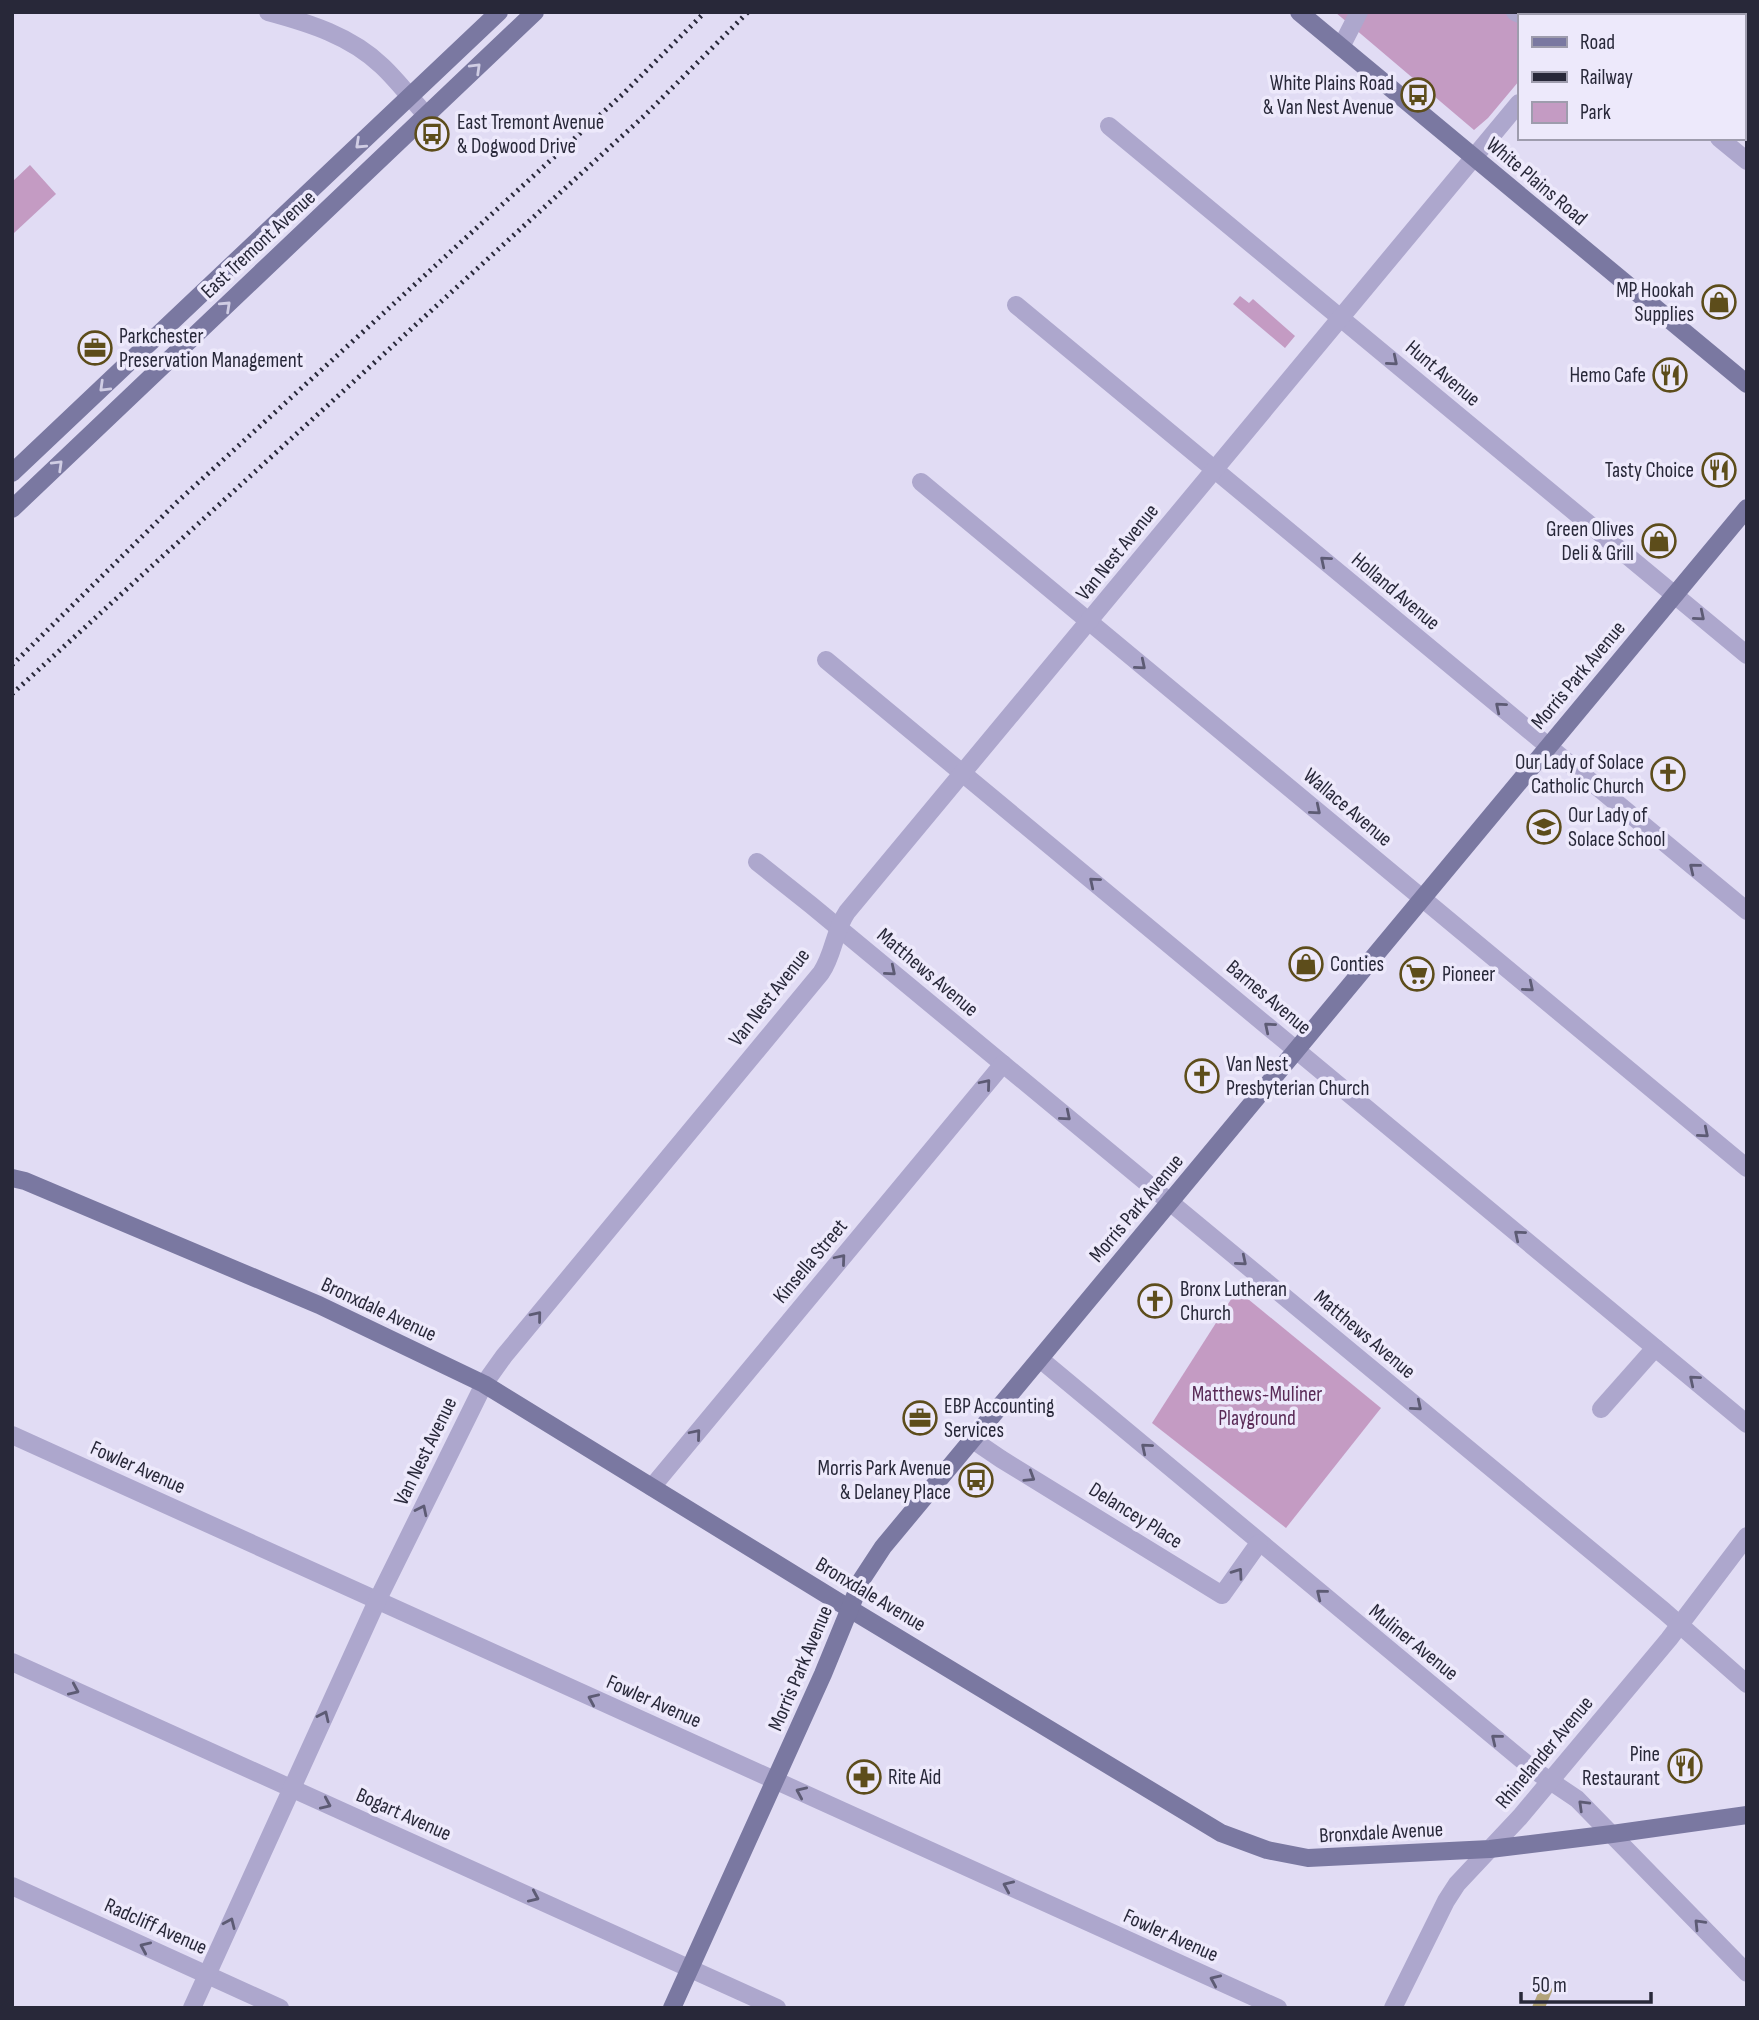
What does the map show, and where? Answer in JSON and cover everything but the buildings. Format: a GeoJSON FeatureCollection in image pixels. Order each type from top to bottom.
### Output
{"type":"FeatureCollection","features":[{"type":"Feature","properties":{"kind":"main road","name":"East Tremont Avenue"},"geometry":{"type":"LineString","coordinates":[[12,473],[499,12]]}},
{"type":"Feature","properties":{"kind":"main road","name":"East Tremont Avenue"},"geometry":{"type":"LineString","coordinates":[[13,506],[535,12]]}},
{"type":"Feature","properties":{"kind":"main road","name":"White Plains Road"},"geometry":{"type":"LineString","coordinates":[[1299,12],[1747,384]]}},
{"type":"Feature","properties":{"kind":"main road"},"geometry":{"type":"LineString","coordinates":[[159,335],[177,353]]}},
{"type":"Feature","properties":{"kind":"main road"},"geometry":{"type":"LineString","coordinates":[[84,407],[101,424]]}},
{"type":"Feature","properties":{"kind":"main road","name":"Morris Park Avenue"},"geometry":{"type":"LineString","coordinates":[[673,2008],[862,1578],[883,1547],[1747,508]]}},
{"type":"Feature","properties":{"kind":"main road","name":"Bronxdale Avenue"},"geometry":{"type":"LineString","coordinates":[[12,1178],[25,1181],[318,1305],[484,1384],[1221,1833],[1256,1846],[1308,1858],[1490,1849],[1747,1815]]}},
{"type":"Feature","properties":{"kind":"street"},"geometry":{"type":"LineString","coordinates":[[268,12],[321,28],[351,44],[382,65],[427,116]]}},
{"type":"Feature","properties":{"kind":"street"},"geometry":{"type":"LineString","coordinates":[[1341,47],[1359,12]]}},
{"type":"Feature","properties":{"kind":"street","name":"Van Nest Avenue"},"geometry":{"type":"LineString","coordinates":[[192,2008],[377,1601],[484,1384],[512,1346],[817,979],[829,959],[839,927],[847,912],[1518,104]]}},
{"type":"Feature","properties":{"kind":"street","name":"Hunt Avenue"},"geometry":{"type":"LineString","coordinates":[[1109,126],[1747,655]]}},
{"type":"Feature","properties":{"kind":"street"},"geometry":{"type":"LineString","coordinates":[[1721,140],[1747,161]]}},
{"type":"Feature","properties":{"kind":"street","name":"Holland Avenue"},"geometry":{"type":"LineString","coordinates":[[1016,305],[1747,911]]}},
{"type":"Feature","properties":{"kind":"street","name":"Wallace Avenue"},"geometry":{"type":"LineString","coordinates":[[921,482],[1747,1168]]}},
{"type":"Feature","properties":{"kind":"street","name":"Barnes Avenue"},"geometry":{"type":"LineString","coordinates":[[826,660],[1747,1424]]}},
{"type":"Feature","properties":{"kind":"street","name":"Matthews Avenue"},"geometry":{"type":"LineString","coordinates":[[757,862],[839,927],[1680,1625],[1747,1684]]}},
{"type":"Feature","properties":{"kind":"street","name":"Kinsella Street"},"geometry":{"type":"LineString","coordinates":[[652,1487],[1003,1064]]}},
{"type":"Feature","properties":{"kind":"street"},"geometry":{"type":"LineString","coordinates":[[1601,1409],[1655,1348]]}},
{"type":"Feature","properties":{"kind":"street","name":"Muliner Avenue"},"geometry":{"type":"LineString","coordinates":[[1040,1359],[1534,1770],[1577,1799],[1747,1973]]}},
{"type":"Feature","properties":{"kind":"street","name":"Fowler Avenue"},"geometry":{"type":"LineString","coordinates":[[12,1435],[1278,2008]]}},
{"type":"Feature","properties":{"kind":"street","name":"Delancey Place"},"geometry":{"type":"LineString","coordinates":[[973,1440],[1222,1595],[1259,1543]]}},
{"type":"Feature","properties":{"kind":"street","name":"Rhinelander Avenue"},"geometry":{"type":"LineString","coordinates":[[1393,2008],[1457,1884],[1520,1817],[1680,1625],[1747,1536]]}},
{"type":"Feature","properties":{"kind":"street","name":"Bogart Avenue"},"geometry":{"type":"LineString","coordinates":[[12,1662],[777,2008]]}},
{"type":"Feature","properties":{"kind":"street","name":"Radcliff Avenue"},"geometry":{"type":"LineString","coordinates":[[12,1886],[280,2008]]}},
{"type":"Feature","properties":{"kind":"green space"},"geometry":{"type":"Polygon","coordinates":[[[1335,12],[1552,12],[1518,14],[1518,82],[1488,118],[1474,130],[1335,12]]]}},
{"type":"Feature","properties":{"kind":"green space"},"geometry":{"type":"Polygon","coordinates":[[[30,165],[56,194],[14,233],[12,182],[30,165]]]}},
{"type":"Feature","properties":{"kind":"green space"},"geometry":{"type":"Polygon","coordinates":[[[1240,296],[1249,303],[1253,299],[1295,336],[1285,348],[1233,304],[1240,296]]]}},
{"type":"Feature","properties":{"kind":"green space","name":"Matthews-Muliner Playground"},"geometry":{"type":"Polygon","coordinates":[[[1237,1290],[1381,1408],[1286,1528],[1152,1423],[1237,1290]]]}},
{"type":"Feature","properties":{"kind":"shaded area"},"geometry":{"type":"Polygon","coordinates":[[[1542,1984],[1553,1989],[1545,2008],[1532,2007],[1542,1984]]]}},
{"type":"Feature","properties":{"kind":"railway"},"geometry":{"type":"LineString","coordinates":[[12,665],[177,502],[623,94],[705,12]]}},
{"type":"Feature","properties":{"kind":"railway"},"geometry":{"type":"LineString","coordinates":[[12,694],[644,116],[748,12]]}},
{"type":"Feature","properties":{"kind":"place","name":"White Plains Road & Van Nest Avenue"},"geometry":{"type":"Point","coordinates":[1418,95]}},
{"type":"Feature","properties":{"kind":"place","name":"East Tremont Avenue & Dogwood Drive"},"geometry":{"type":"Point","coordinates":[432,134]}},
{"type":"Feature","properties":{"kind":"place","name":"MP Hookah Supplies"},"geometry":{"type":"Point","coordinates":[1719,302]}},
{"type":"Feature","properties":{"kind":"place","name":"Parkchester Preservation Management"},"geometry":{"type":"Point","coordinates":[95,348]}},
{"type":"Feature","properties":{"kind":"place","name":"Hemo Cafe"},"geometry":{"type":"Point","coordinates":[1670,375]}},
{"type":"Feature","properties":{"kind":"place","name":"Tasty Choice"},"geometry":{"type":"Point","coordinates":[1719,470]}},
{"type":"Feature","properties":{"kind":"place","name":"Green Olives Deli & Grill"},"geometry":{"type":"Point","coordinates":[1659,541]}},
{"type":"Feature","properties":{"kind":"place","name":"Our Lady of Solace Catholic Church"},"geometry":{"type":"Point","coordinates":[1668,774]}},
{"type":"Feature","properties":{"kind":"place","name":"Our Lady of Solace School"},"geometry":{"type":"Point","coordinates":[1544,827]}},
{"type":"Feature","properties":{"kind":"place","name":"Conties"},"geometry":{"type":"Point","coordinates":[1306,964]}},
{"type":"Feature","properties":{"kind":"place","name":"Pioneer"},"geometry":{"type":"Point","coordinates":[1417,974]}},
{"type":"Feature","properties":{"kind":"place","name":"Van Nest Presbyterian Church"},"geometry":{"type":"Point","coordinates":[1202,1076]}},
{"type":"Feature","properties":{"kind":"place","name":"Bronx Lutheran Church"},"geometry":{"type":"Point","coordinates":[1155,1301]}},
{"type":"Feature","properties":{"kind":"place","name":"EBP Accounting Services"},"geometry":{"type":"Point","coordinates":[920,1418]}},
{"type":"Feature","properties":{"kind":"place","name":"Morris Park Avenue & Delaney Place"},"geometry":{"type":"Point","coordinates":[976,1480]}},
{"type":"Feature","properties":{"kind":"place","name":"Pine Restaurant"},"geometry":{"type":"Point","coordinates":[1685,1766]}},
{"type":"Feature","properties":{"kind":"place","name":"Rite Aid"},"geometry":{"type":"Point","coordinates":[864,1777]}}]}
